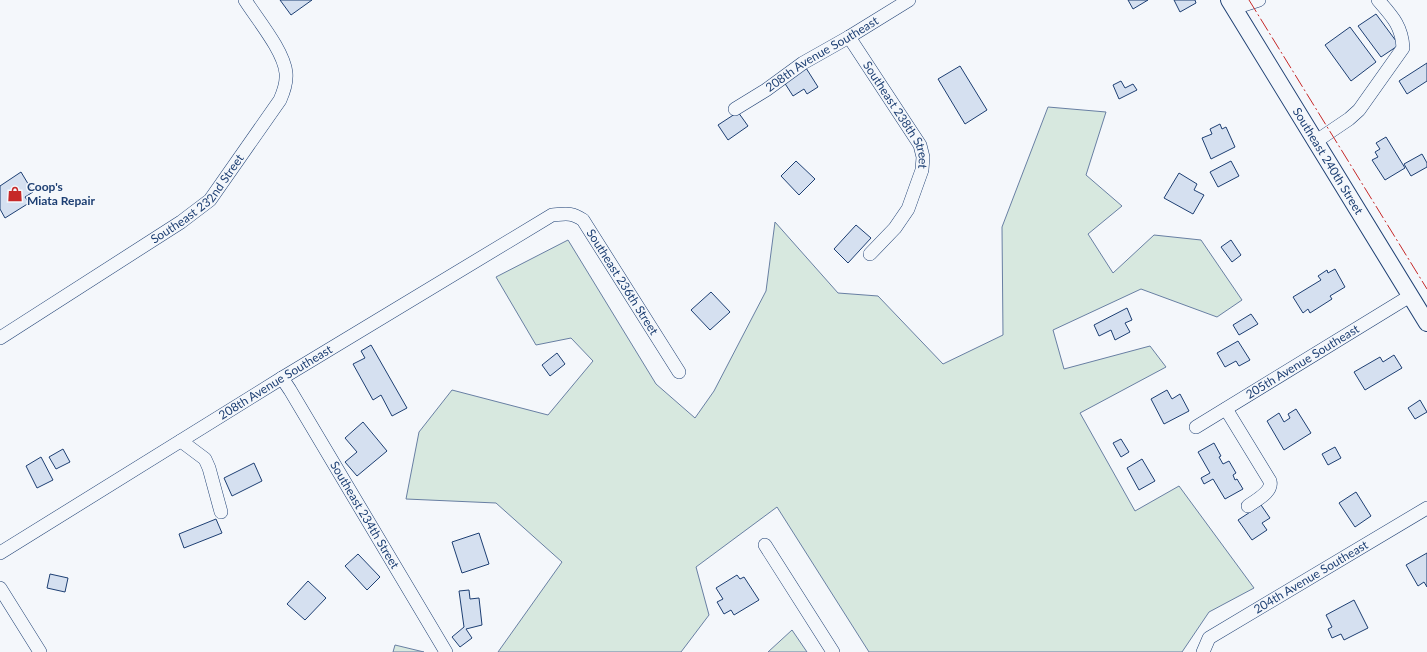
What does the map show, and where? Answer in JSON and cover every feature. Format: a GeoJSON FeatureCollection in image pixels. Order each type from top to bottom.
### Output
{"type":"FeatureCollection","features":[{"type":"Feature","properties":{"kind":"main road","name":"Southeast 240th Street"},"geometry":{"type":"LineString","coordinates":[[1231,4],[1427,323]]}},
{"type":"Feature","properties":{"kind":"street","name":"Southeast 232nd Street"},"geometry":{"type":"LineString","coordinates":[[0,338],[181,222],[210,200],[280,100],[286,85],[286,72],[278,50],[245,0]]}},
{"type":"Feature","properties":{"kind":"street","name":"208th Avenue Southeast"},"geometry":{"type":"LineString","coordinates":[[734,109],[766,90],[803,63],[910,0]]}},
{"type":"Feature","properties":{"kind":"street"},"geometry":{"type":"LineString","coordinates":[[1231,4],[1259,0]]}},
{"type":"Feature","properties":{"kind":"street"},"geometry":{"type":"LineString","coordinates":[[1315,142],[1349,119],[1359,110],[1402,48],[1402,36],[1394,18],[1378,0]]}},
{"type":"Feature","properties":{"kind":"street","name":"Southeast 238th Street"},"geometry":{"type":"LineString","coordinates":[[849,37],[920,145],[923,157],[922,170],[908,209],[895,228],[870,254]]}},
{"type":"Feature","properties":{"kind":"street","name":"Southeast 236th Street"},"geometry":{"type":"LineString","coordinates":[[552,215],[570,213],[583,220],[679,372]]}},
{"type":"Feature","properties":{"kind":"street","name":"208th Avenue Southeast"},"geometry":{"type":"LineString","coordinates":[[0,553],[282,378],[552,215]]}},
{"type":"Feature","properties":{"kind":"street","name":"205th Avenue Southeast"},"geometry":{"type":"LineString","coordinates":[[1196,427],[1410,296]]}},
{"type":"Feature","properties":{"kind":"street","name":"Southeast 234th Street"},"geometry":{"type":"LineString","coordinates":[[282,378],[446,652]]}},
{"type":"Feature","properties":{"kind":"street"},"geometry":{"type":"LineString","coordinates":[[1226,409],[1272,485],[1270,489],[1248,506]]}},
{"type":"Feature","properties":{"kind":"street"},"geometry":{"type":"LineString","coordinates":[[181,441],[205,459],[209,468],[220,512]]}},
{"type":"Feature","properties":{"kind":"street","name":"204th Avenue Southeast"},"geometry":{"type":"LineString","coordinates":[[1203,652],[1209,638],[1427,508]]}},
{"type":"Feature","properties":{"kind":"street"},"geometry":{"type":"LineString","coordinates":[[765,544],[833,652]]}},
{"type":"Feature","properties":{"kind":"street"},"geometry":{"type":"LineString","coordinates":[[0,588],[40,652]]}},
{"type":"Feature","properties":{"kind":"shaded area"},"geometry":{"type":"Polygon","coordinates":[[[1048,107],[1106,112],[1086,175],[1122,206],[1088,234],[1113,273],[1154,235],[1201,240],[1242,300],[1217,317],[1141,289],[1053,330],[1064,369],[1150,346],[1166,367],[1080,413],[1135,511],[1179,486],[1254,588],[1209,612],[1182,652],[869,652],[777,507],[696,567],[709,615],[681,652],[498,652],[562,562],[496,503],[406,499],[419,432],[452,390],[548,415],[593,361],[571,338],[536,345],[496,277],[568,240],[656,384],[695,418],[714,391],[766,291],[775,222],[838,293],[878,296],[943,364],[1003,335],[1002,227],[1048,107]]]}},
{"type":"Feature","properties":{"kind":"shaded area"},"geometry":{"type":"Polygon","coordinates":[[[792,630],[807,652],[768,652],[792,630]]]}},
{"type":"Feature","properties":{"kind":"shaded area"},"geometry":{"type":"Polygon","coordinates":[[[395,645],[424,652],[393,652],[395,645]]]}},
{"type":"Feature","properties":{"kind":"building"},"geometry":{"type":"Polygon","coordinates":[[[280,0],[312,0],[291,15],[280,0]]]}},
{"type":"Feature","properties":{"kind":"building"},"geometry":{"type":"Polygon","coordinates":[[[1128,0],[1148,0],[1133,9],[1128,0]]]}},
{"type":"Feature","properties":{"kind":"building"},"geometry":{"type":"Polygon","coordinates":[[[1174,0],[1195,0],[1196,3],[1180,12],[1174,0]]]}},
{"type":"Feature","properties":{"kind":"building"},"geometry":{"type":"Polygon","coordinates":[[[1376,14],[1399,45],[1381,57],[1358,26],[1376,14]]]}},
{"type":"Feature","properties":{"kind":"building"},"geometry":{"type":"Polygon","coordinates":[[[1350,27],[1376,62],[1351,81],[1325,45],[1350,27]]]}},
{"type":"Feature","properties":{"kind":"building"},"geometry":{"type":"Polygon","coordinates":[[[1427,63],[1427,81],[1407,94],[1399,81],[1427,63]]]}},
{"type":"Feature","properties":{"kind":"building"},"geometry":{"type":"Polygon","coordinates":[[[960,66],[987,110],[965,124],[938,79],[960,66]]]}},
{"type":"Feature","properties":{"kind":"building"},"geometry":{"type":"Polygon","coordinates":[[[806,68],[818,87],[807,94],[804,89],[793,96],[784,82],[806,68]]]}},
{"type":"Feature","properties":{"kind":"building"},"geometry":{"type":"Polygon","coordinates":[[[1121,81],[1125,88],[1133,84],[1137,90],[1119,99],[1113,85],[1121,81]]]}},
{"type":"Feature","properties":{"kind":"building"},"geometry":{"type":"Polygon","coordinates":[[[738,112],[748,126],[728,140],[718,125],[738,112]]]}},
{"type":"Feature","properties":{"kind":"building"},"geometry":{"type":"Polygon","coordinates":[[[1220,124],[1222,129],[1226,127],[1235,147],[1211,159],[1202,138],[1212,134],[1210,129],[1220,124]]]}},
{"type":"Feature","properties":{"kind":"building"},"geometry":{"type":"Polygon","coordinates":[[[1386,137],[1405,168],[1385,180],[1372,160],[1378,157],[1375,152],[1380,149],[1376,143],[1386,137]]]}},
{"type":"Feature","properties":{"kind":"building"},"geometry":{"type":"Polygon","coordinates":[[[1422,154],[1427,163],[1427,167],[1411,176],[1404,164],[1422,154]]]}},
{"type":"Feature","properties":{"kind":"building"},"geometry":{"type":"Polygon","coordinates":[[[796,161],[815,179],[799,195],[781,176],[796,161]]]}},
{"type":"Feature","properties":{"kind":"building"},"geometry":{"type":"Polygon","coordinates":[[[1231,161],[1239,176],[1218,187],[1210,172],[1231,161]]]}},
{"type":"Feature","properties":{"kind":"building","name":"Coop's Miata Repair"},"geometry":{"type":"Polygon","coordinates":[[[21,172],[33,192],[25,197],[29,203],[5,218],[0,209],[0,186],[21,172]]]}},
{"type":"Feature","properties":{"kind":"building"},"geometry":{"type":"Polygon","coordinates":[[[1179,173],[1197,184],[1194,190],[1204,195],[1193,214],[1164,198],[1179,173]]]}},
{"type":"Feature","properties":{"kind":"building"},"geometry":{"type":"Polygon","coordinates":[[[856,225],[871,238],[848,263],[834,249],[856,225]]]}},
{"type":"Feature","properties":{"kind":"building"},"geometry":{"type":"Polygon","coordinates":[[[1231,240],[1241,255],[1232,262],[1221,247],[1231,240]]]}},
{"type":"Feature","properties":{"kind":"building"},"geometry":{"type":"Polygon","coordinates":[[[1335,269],[1345,287],[1330,296],[1332,299],[1310,313],[1308,309],[1303,313],[1293,297],[1321,280],[1318,276],[1327,270],[1328,273],[1335,269]]]}},
{"type":"Feature","properties":{"kind":"building"},"geometry":{"type":"Polygon","coordinates":[[[711,292],[730,312],[710,330],[691,310],[711,292]]]}},
{"type":"Feature","properties":{"kind":"building"},"geometry":{"type":"Polygon","coordinates":[[[1127,308],[1132,320],[1125,323],[1130,332],[1115,340],[1111,330],[1099,336],[1094,325],[1127,308]]]}},
{"type":"Feature","properties":{"kind":"building"},"geometry":{"type":"Polygon","coordinates":[[[1251,314],[1258,324],[1239,335],[1233,325],[1251,314]]]}},
{"type":"Feature","properties":{"kind":"building"},"geometry":{"type":"Polygon","coordinates":[[[1238,341],[1250,360],[1239,366],[1236,361],[1225,367],[1217,353],[1238,341]]]}},
{"type":"Feature","properties":{"kind":"building"},"geometry":{"type":"Polygon","coordinates":[[[371,345],[407,408],[392,416],[381,395],[373,400],[353,364],[365,358],[361,351],[371,345]]]}},
{"type":"Feature","properties":{"kind":"building"},"geometry":{"type":"Polygon","coordinates":[[[557,353],[565,364],[550,376],[542,365],[557,353]]]}},
{"type":"Feature","properties":{"kind":"building"},"geometry":{"type":"Polygon","coordinates":[[[1394,355],[1402,368],[1365,390],[1354,372],[1380,357],[1383,362],[1394,355]]]}},
{"type":"Feature","properties":{"kind":"building"},"geometry":{"type":"Polygon","coordinates":[[[1167,390],[1172,399],[1180,394],[1189,411],[1164,424],[1151,399],[1167,390]]]}},
{"type":"Feature","properties":{"kind":"building"},"geometry":{"type":"Polygon","coordinates":[[[1420,400],[1427,412],[1415,419],[1408,408],[1420,400]]]}},
{"type":"Feature","properties":{"kind":"building"},"geometry":{"type":"Polygon","coordinates":[[[1296,409],[1311,433],[1284,450],[1267,421],[1279,413],[1284,422],[1290,418],[1288,414],[1296,409]]]}},
{"type":"Feature","properties":{"kind":"building"},"geometry":{"type":"Polygon","coordinates":[[[363,422],[387,451],[357,476],[345,462],[357,452],[345,438],[363,422]]]}},
{"type":"Feature","properties":{"kind":"building"},"geometry":{"type":"Polygon","coordinates":[[[1121,439],[1129,452],[1121,457],[1113,443],[1121,439]]]}},
{"type":"Feature","properties":{"kind":"building"},"geometry":{"type":"Polygon","coordinates":[[[1214,443],[1221,456],[1219,457],[1223,464],[1229,461],[1236,473],[1233,475],[1235,480],[1237,479],[1243,489],[1225,499],[1213,479],[1204,484],[1201,478],[1210,473],[1198,452],[1214,443]]]}},
{"type":"Feature","properties":{"kind":"building"},"geometry":{"type":"Polygon","coordinates":[[[1335,447],[1341,458],[1328,465],[1322,454],[1335,447]]]}},
{"type":"Feature","properties":{"kind":"building"},"geometry":{"type":"Polygon","coordinates":[[[63,449],[70,462],[56,469],[49,457],[63,449]]]}},
{"type":"Feature","properties":{"kind":"building"},"geometry":{"type":"Polygon","coordinates":[[[41,457],[53,480],[37,488],[26,466],[41,457]]]}},
{"type":"Feature","properties":{"kind":"building"},"geometry":{"type":"Polygon","coordinates":[[[1142,459],[1155,481],[1139,490],[1127,468],[1142,459]]]}},
{"type":"Feature","properties":{"kind":"building"},"geometry":{"type":"Polygon","coordinates":[[[254,463],[262,481],[232,496],[224,478],[254,463]]]}},
{"type":"Feature","properties":{"kind":"building"},"geometry":{"type":"Polygon","coordinates":[[[1356,492],[1371,516],[1355,527],[1339,503],[1356,492]]]}},
{"type":"Feature","properties":{"kind":"building"},"geometry":{"type":"Polygon","coordinates":[[[1261,505],[1270,518],[1262,523],[1267,530],[1252,540],[1238,520],[1261,505]]]}},
{"type":"Feature","properties":{"kind":"building"},"geometry":{"type":"Polygon","coordinates":[[[216,519],[222,533],[184,548],[179,534],[216,519]]]}},
{"type":"Feature","properties":{"kind":"building"},"geometry":{"type":"Polygon","coordinates":[[[479,533],[489,564],[462,573],[452,542],[479,533]]]}},
{"type":"Feature","properties":{"kind":"building"},"geometry":{"type":"Polygon","coordinates":[[[1427,553],[1427,587],[1424,582],[1418,586],[1406,565],[1427,553]]]}},
{"type":"Feature","properties":{"kind":"building"},"geometry":{"type":"Polygon","coordinates":[[[358,554],[380,577],[367,590],[345,566],[358,554]]]}},
{"type":"Feature","properties":{"kind":"building"},"geometry":{"type":"Polygon","coordinates":[[[50,574],[68,578],[65,592],[47,588],[50,574]]]}},
{"type":"Feature","properties":{"kind":"building"},"geometry":{"type":"Polygon","coordinates":[[[737,575],[740,579],[744,577],[759,600],[734,615],[731,610],[724,614],[717,602],[723,599],[716,588],[737,575]]]}},
{"type":"Feature","properties":{"kind":"building"},"geometry":{"type":"Polygon","coordinates":[[[308,581],[326,598],[305,620],[287,604],[308,581]]]}},
{"type":"Feature","properties":{"kind":"building"},"geometry":{"type":"Polygon","coordinates":[[[469,590],[470,599],[479,598],[482,625],[466,629],[472,638],[460,647],[452,637],[464,627],[459,591],[469,590]]]}},
{"type":"Feature","properties":{"kind":"building"},"geometry":{"type":"Polygon","coordinates":[[[1354,600],[1368,628],[1344,640],[1341,634],[1332,638],[1328,629],[1332,627],[1326,615],[1354,600]]]}},
{"type":"Feature","properties":{"kind":"power"},"geometry":{"type":"LineString","coordinates":[[1249,0],[1427,289]]}},
{"type":"Feature","properties":{"kind":"place","name":"Coop's Miata Repair"},"geometry":{"type":"Point","coordinates":[15,194]}}]}
